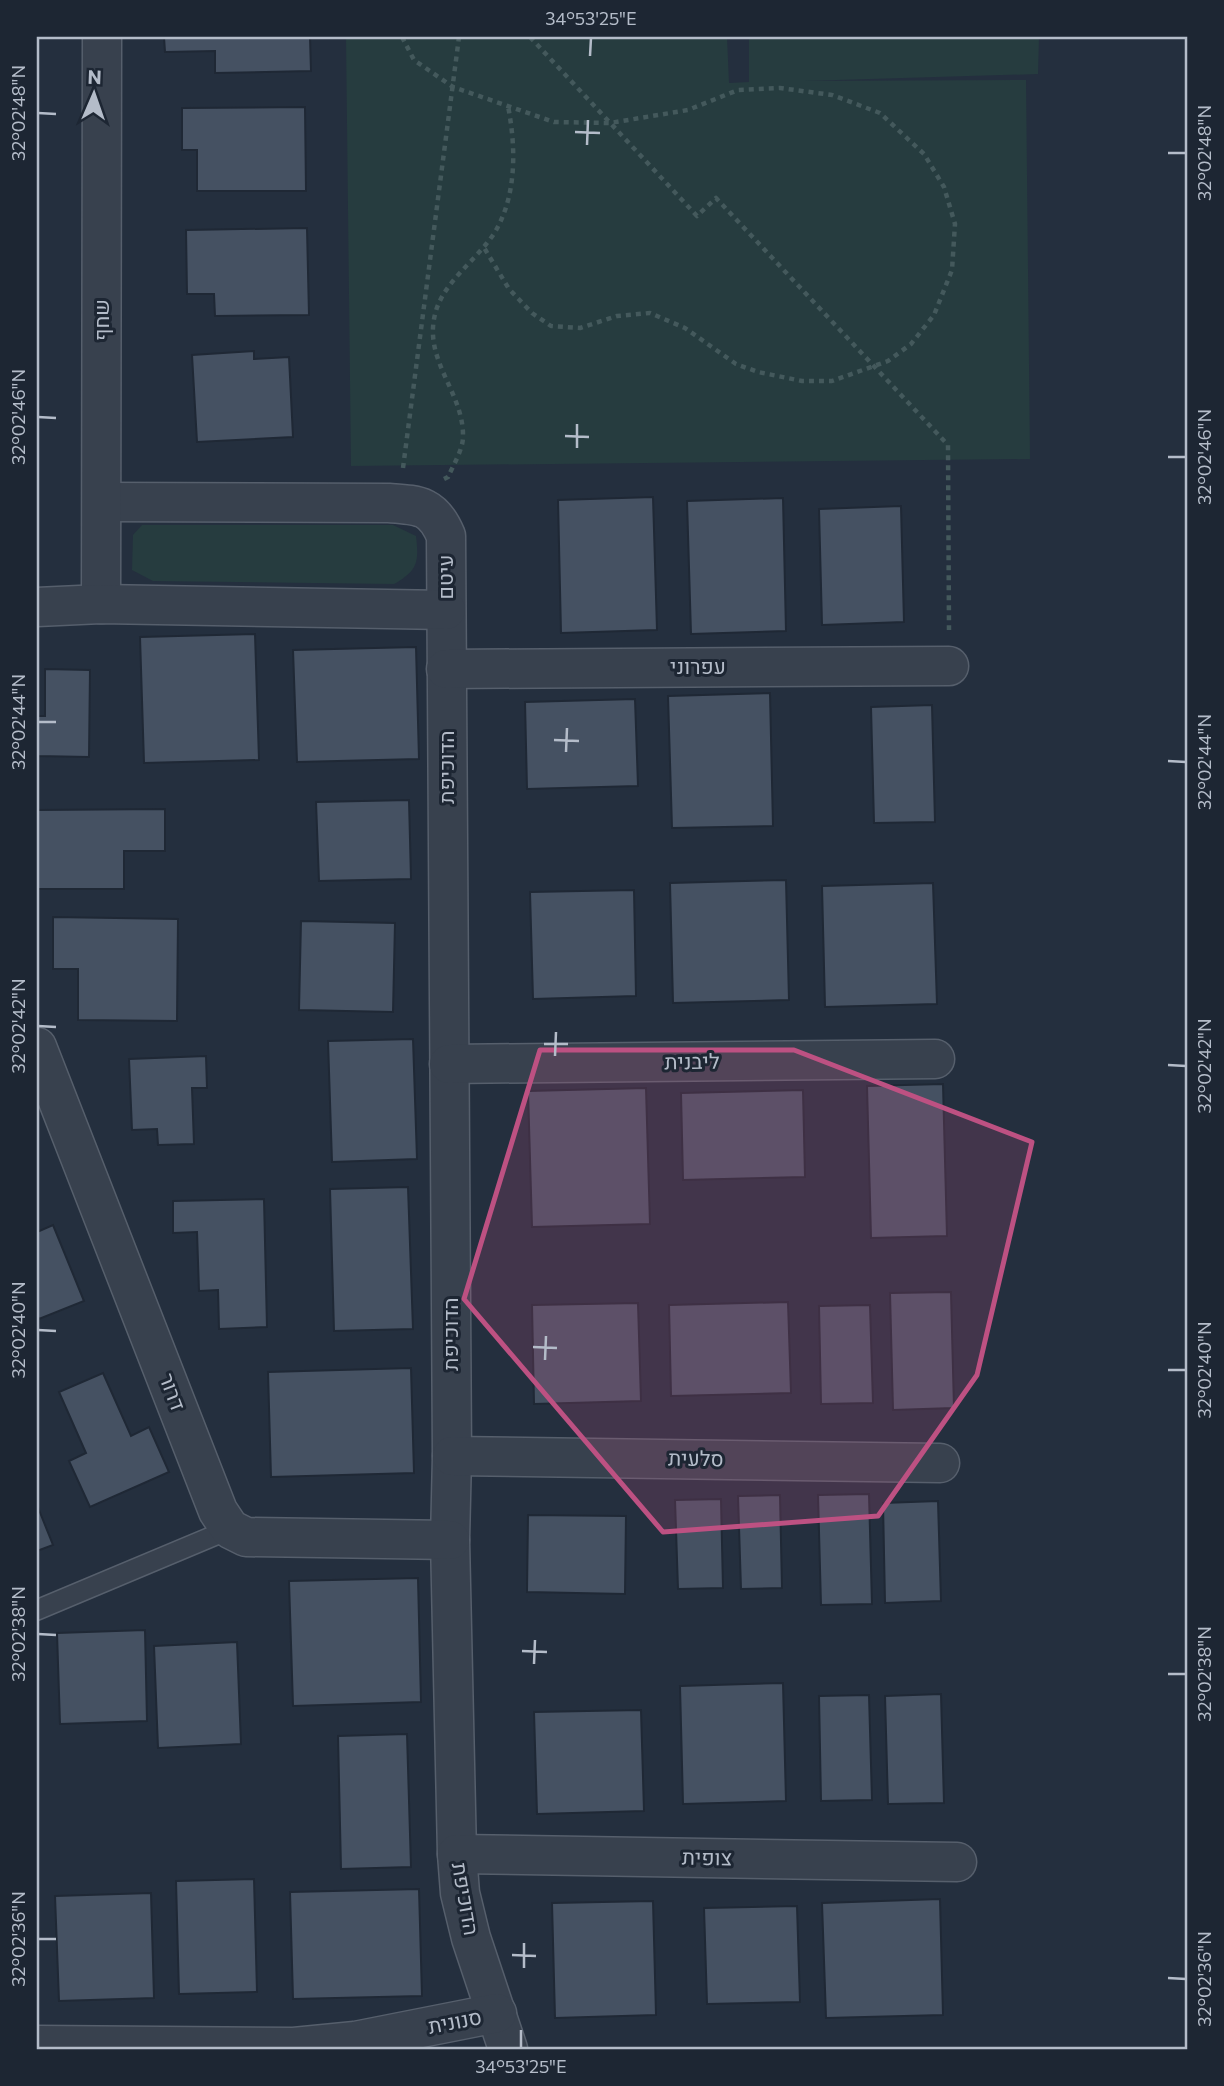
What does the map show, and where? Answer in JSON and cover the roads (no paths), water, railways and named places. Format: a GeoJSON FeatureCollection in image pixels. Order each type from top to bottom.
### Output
{"type":"FeatureCollection","features":[{"type":"Feature","properties":{"kind":"street","name":"שחף"},"geometry":{"type":"LineString","coordinates":[[101,604],[102,37]]}},
{"type":"Feature","properties":{"kind":"street","name":"עיטם"},"geometry":{"type":"LineString","coordinates":[[37,607],[101,604],[446,610],[446,536],[440,522],[430,511],[418,505],[399,501],[102,502]]}},
{"type":"Feature","properties":{"kind":"street","name":"הדוכיפת"},"geometry":{"type":"LineString","coordinates":[[446,610],[452,1456],[450,1540],[457,1854],[465,1915],[502,2031]]}},
{"type":"Feature","properties":{"kind":"street","name":"עפרוני"},"geometry":{"type":"LineString","coordinates":[[446,669],[949,666]]}},
{"type":"Feature","properties":{"kind":"street","name":"דרור"},"geometry":{"type":"LineString","coordinates":[[37,1047],[218,1511],[230,1529]]}},
{"type":"Feature","properties":{"kind":"street","name":"ליבנית"},"geometry":{"type":"LineString","coordinates":[[449,1064],[935,1059]]}},
{"type":"Feature","properties":{"kind":"street","name":"סלעית"},"geometry":{"type":"LineString","coordinates":[[452,1456],[940,1463]]}},
{"type":"Feature","properties":{"kind":"street"},"geometry":{"type":"LineString","coordinates":[[230,1529],[246,1537],[450,1540]]}},
{"type":"Feature","properties":{"kind":"street","name":"צופית"},"geometry":{"type":"LineString","coordinates":[[457,1854],[957,1862]]}},
{"type":"Feature","properties":{"kind":"street","name":"סנונית"},"geometry":{"type":"LineString","coordinates":[[37,2045],[294,2048],[502,2031]]}},
{"type":"Feature","properties":{"kind":"lane"},"geometry":{"type":"LineString","coordinates":[[37,1610],[230,1529]]}}]}
